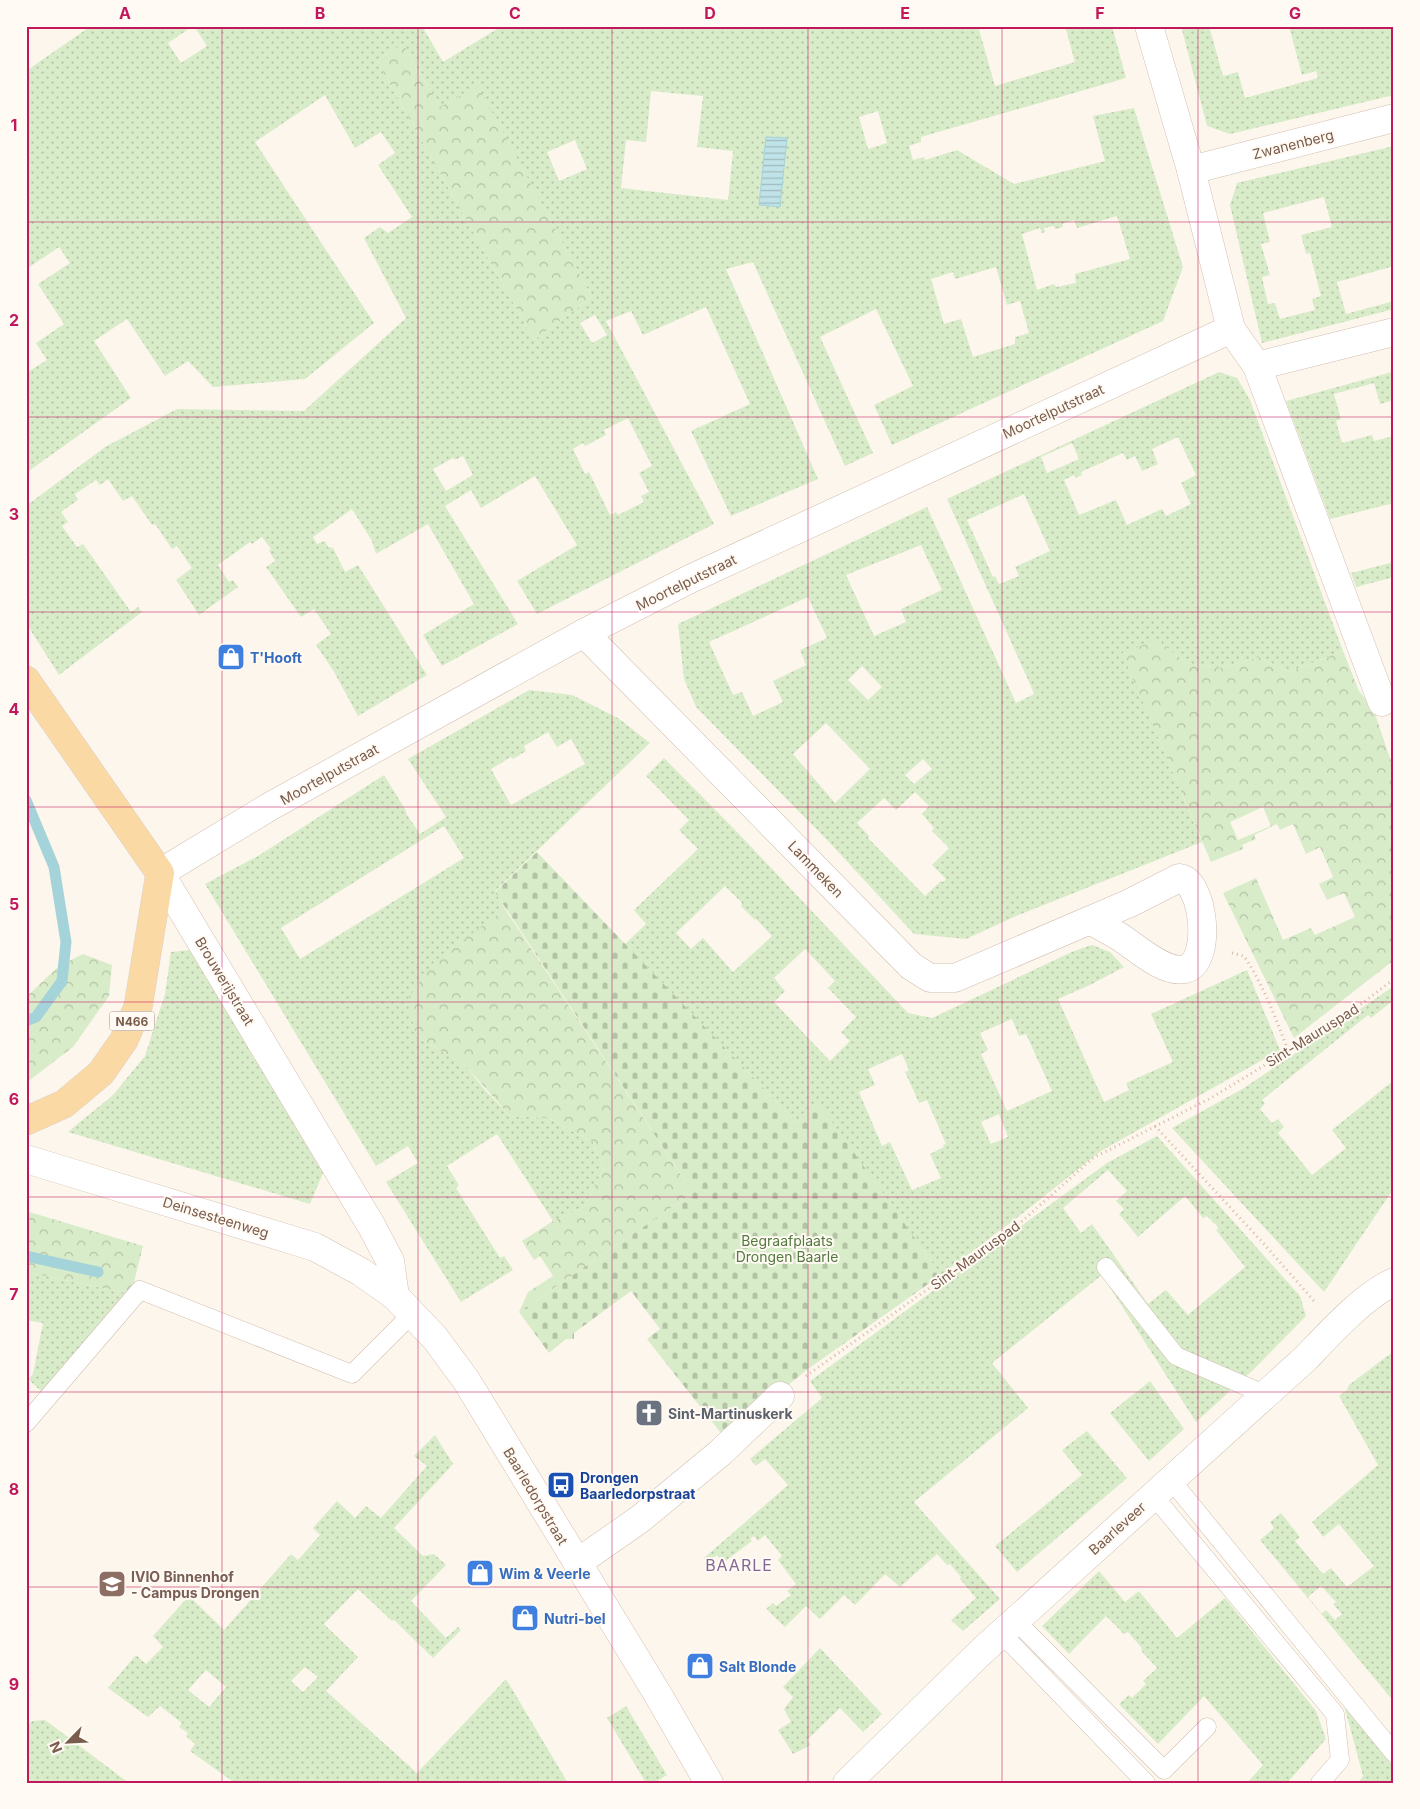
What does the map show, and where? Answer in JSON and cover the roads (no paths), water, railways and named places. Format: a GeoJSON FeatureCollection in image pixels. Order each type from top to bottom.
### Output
{"type":"FeatureCollection","features":[{"type":"Feature","properties":{"kind":"main road","name":"Brouwerijstraat"},"geometry":{"type":"LineString","coordinates":[[26,680],[160,874]]}},
{"type":"Feature","properties":{"kind":"main road","name":"N466"},"geometry":{"type":"LineString","coordinates":[[26,1121],[64,1104],[100,1073],[124,1040],[138,1007],[160,874]]}},
{"type":"Feature","properties":{"kind":"street"},"geometry":{"type":"LineString","coordinates":[[1149,26],[1191,170],[1232,329],[1257,366],[1382,702]]}},
{"type":"Feature","properties":{"kind":"street","name":"Zwanenberg"},"geometry":{"type":"LineString","coordinates":[[1191,170],[1394,118]]}},
{"type":"Feature","properties":{"kind":"street","name":"Moortelputstraat"},"geometry":{"type":"LineString","coordinates":[[160,874],[269,807],[584,633],[690,579],[1232,329]]}},
{"type":"Feature","properties":{"kind":"street"},"geometry":{"type":"LineString","coordinates":[[1257,366],[1394,332]]}},
{"type":"Feature","properties":{"kind":"street","name":"Lammeken"},"geometry":{"type":"LineString","coordinates":[[584,633],[911,966],[930,978],[954,978],[1090,920],[1179,878],[1184,879],[1192,888],[1198,904],[1201,915],[1202,946],[1196,963],[1187,969],[1176,970],[1158,962],[1090,920]]}},
{"type":"Feature","properties":{"kind":"street","name":"Brouwerijstraat"},"geometry":{"type":"LineString","coordinates":[[160,874],[371,1226],[390,1261],[404,1305]]}},
{"type":"Feature","properties":{"kind":"street","name":"Deinsesteenweg"},"geometry":{"type":"LineString","coordinates":[[26,1159],[315,1247],[361,1272],[404,1305]]}},
{"type":"Feature","properties":{"kind":"street","name":"Baarleveer"},"geometry":{"type":"LineString","coordinates":[[847,1783],[982,1651],[1306,1358],[1336,1326],[1382,1287],[1394,1282]]}},
{"type":"Feature","properties":{"kind":"street","name":"Baarledorpstraat"},"geometry":{"type":"LineString","coordinates":[[404,1305],[435,1338],[466,1380],[657,1693],[709,1783]]}},
{"type":"Feature","properties":{"kind":"street"},"geometry":{"type":"LineString","coordinates":[[577,1563],[640,1519],[720,1453],[780,1396]]}},
{"type":"Feature","properties":{"kind":"lane"},"geometry":{"type":"LineString","coordinates":[[1106,1266],[1176,1356],[1264,1394]]}},
{"type":"Feature","properties":{"kind":"lane"},"geometry":{"type":"LineString","coordinates":[[26,1422],[140,1290],[352,1374],[404,1305]]}},
{"type":"Feature","properties":{"kind":"lane"},"geometry":{"type":"LineString","coordinates":[[1162,1488],[1394,1753]]}},
{"type":"Feature","properties":{"kind":"lane"},"geometry":{"type":"LineString","coordinates":[[1162,1488],[1335,1714],[1340,1760],[1320,1783]]}},
{"type":"Feature","properties":{"kind":"lane"},"geometry":{"type":"LineString","coordinates":[[1009,1628],[1164,1770],[1207,1727]]}},
{"type":"Feature","properties":{"kind":"lane"},"geometry":{"type":"LineString","coordinates":[[1009,1628],[1146,1783]]}},
{"type":"Feature","properties":{"kind":"water"},"geometry":{"type":"Polygon","coordinates":[[[766,137],[787,138],[780,207],[759,205],[766,137]]]}},
{"type":"Feature","properties":{"kind":"waterway"},"geometry":{"type":"LineString","coordinates":[[26,800],[54,867],[66,942],[62,981],[36,1017],[26,1021]]}},
{"type":"Feature","properties":{"kind":"waterway"},"geometry":{"type":"LineString","coordinates":[[26,1256],[98,1272]]}},
{"type":"Feature","properties":{"kind":"place","name":"T'Hooft"},"geometry":{"type":"Point","coordinates":[231,657]}},
{"type":"Feature","properties":{"kind":"place","name":"Sint-Martinuskerk"},"geometry":{"type":"Point","coordinates":[649,1413]}},
{"type":"Feature","properties":{"kind":"place","name":"Drongen Baarledorpstraat"},"geometry":{"type":"Point","coordinates":[561,1485]}},
{"type":"Feature","properties":{"kind":"place","name":"Wim & Veerle"},"geometry":{"type":"Point","coordinates":[480,1573]}},
{"type":"Feature","properties":{"kind":"place","name":"IVIO Binnenhof - Campus Drongen"},"geometry":{"type":"Point","coordinates":[112,1584]}},
{"type":"Feature","properties":{"kind":"place","name":"Nutri-bel"},"geometry":{"type":"Point","coordinates":[525,1618]}},
{"type":"Feature","properties":{"kind":"place","name":"Salt Blonde"},"geometry":{"type":"Point","coordinates":[700,1666]}},
{"type":"Feature","properties":{"kind":"district","name":"BAARLE"},"geometry":{"type":"Point","coordinates":[739,1565]}},
{"type":"Feature","properties":{"kind":"park label","name":"Begraafplaats Drongen Baarle"},"geometry":{"type":"Point","coordinates":[787,1248]}}]}
